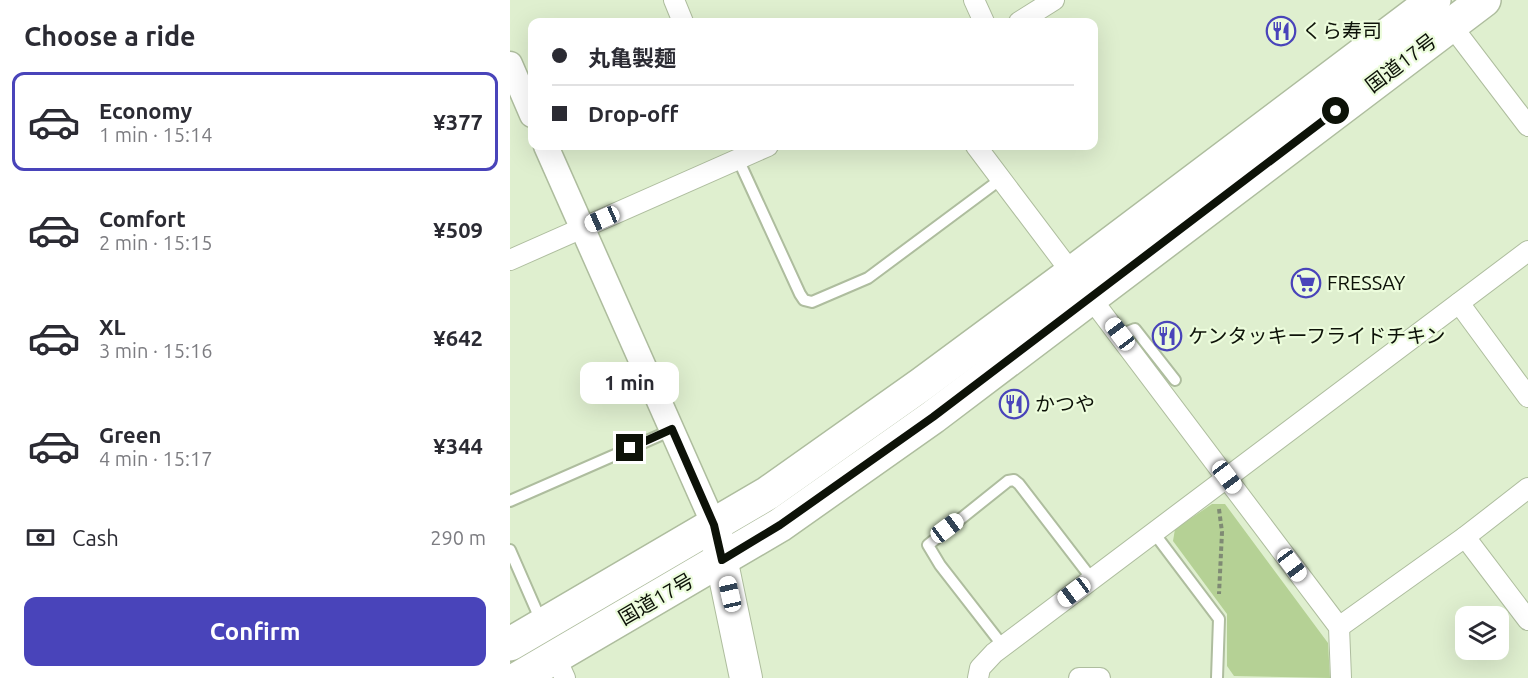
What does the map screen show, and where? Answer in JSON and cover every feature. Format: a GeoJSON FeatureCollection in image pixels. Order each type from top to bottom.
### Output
{"type":"FeatureCollection","features":[{"type":"Feature","properties":{"kind":"highway","name":"国道17号"},"geometry":{"type":"LineString","coordinates":[[510,644],[777,486],[922,384],[1081,284],[1443,12],[1484,0]]}},
{"type":"Feature","properties":{"kind":"highway","name":"国道17号"},"geometry":{"type":"LineString","coordinates":[[519,678],[561,668],[722,560],[780,525],[933,417],[1081,284]]}},
{"type":"Feature","properties":{"kind":"main road"},"geometry":{"type":"LineString","coordinates":[[714,525],[746,678]]}},
{"type":"Feature","properties":{"kind":"street"},"geometry":{"type":"LineString","coordinates":[[674,0],[681,18]]}},
{"type":"Feature","properties":{"kind":"street"},"geometry":{"type":"LineString","coordinates":[[974,0],[982,18]]}},
{"type":"Feature","properties":{"kind":"street"},"geometry":{"type":"LineString","coordinates":[[1025,18],[1054,0]]}},
{"type":"Feature","properties":{"kind":"street"},"geometry":{"type":"LineString","coordinates":[[1443,12],[1528,126]]}},
{"type":"Feature","properties":{"kind":"street"},"geometry":{"type":"LineString","coordinates":[[510,64],[528,106]]}},
{"type":"Feature","properties":{"kind":"street"},"geometry":{"type":"LineString","coordinates":[[548,150],[714,525]]}},
{"type":"Feature","properties":{"kind":"street"},"geometry":{"type":"LineString","coordinates":[[979,150],[1339,627],[1341,678]]}},
{"type":"Feature","properties":{"kind":"street"},"geometry":{"type":"LineString","coordinates":[[510,260],[582,228],[735,152]]}},
{"type":"Feature","properties":{"kind":"street"},"geometry":{"type":"LineString","coordinates":[[978,678],[985,660],[1003,646],[1528,251]]}},
{"type":"Feature","properties":{"kind":"street"},"geometry":{"type":"LineString","coordinates":[[1459,303],[1528,397]]}},
{"type":"Feature","properties":{"kind":"street"},"geometry":{"type":"LineString","coordinates":[[1339,627],[1465,537],[1528,488]]}},
{"type":"Feature","properties":{"kind":"street"},"geometry":{"type":"LineString","coordinates":[[1465,537],[1528,620]]}},
{"type":"Feature","properties":{"kind":"street"},"geometry":{"type":"LineString","coordinates":[[1079,678],[1100,678]]}},
{"type":"Feature","properties":{"kind":"lane"},"geometry":{"type":"LineString","coordinates":[[735,152],[800,294],[804,300],[812,302],[868,278],[1001,179]]}},
{"type":"Feature","properties":{"kind":"lane"},"geometry":{"type":"LineString","coordinates":[[1120,334],[1135,329],[1175,380]]}},
{"type":"Feature","properties":{"kind":"lane"},"geometry":{"type":"LineString","coordinates":[[510,501],[672,429]]}},
{"type":"Feature","properties":{"kind":"lane"},"geometry":{"type":"LineString","coordinates":[[1003,646],[940,565],[928,544],[1008,481],[1019,484],[1092,579]]}},
{"type":"Feature","properties":{"kind":"lane"},"geometry":{"type":"LineString","coordinates":[[1154,533],[1219,619],[1217,678]]}},
{"type":"Feature","properties":{"kind":"lane"},"geometry":{"type":"LineString","coordinates":[[510,550],[543,625]]}},
{"type":"Feature","properties":{"kind":"path"},"geometry":{"type":"LineString","coordinates":[[1211,606],[1218,601],[1220,594],[1222,532],[1218,501]]}},
{"type":"Feature","properties":{"kind":"green space"},"geometry":{"type":"Polygon","coordinates":[[[1212,504],[1225,504],[1328,643],[1330,678],[1234,676],[1227,666],[1227,614],[1173,541],[1175,529],[1212,504]]]}},
{"type":"Feature","properties":{"kind":"place","name":"くら寿司"},"geometry":{"type":"Point","coordinates":[1281,31]}},
{"type":"Feature","properties":{"kind":"place","name":"FRESSAY"},"geometry":{"type":"Point","coordinates":[1306,283]}},
{"type":"Feature","properties":{"kind":"place","name":"ケンタッキーフライドチキン"},"geometry":{"type":"Point","coordinates":[1167,336]}},
{"type":"Feature","properties":{"kind":"place","name":"かつや"},"geometry":{"type":"Point","coordinates":[1014,404]}},
{"type":"Feature","properties":{"kind":"route"},"geometry":{"type":"LineString","coordinates":[[630,448],[672,429],[714,525],[722,560],[780,525],[933,417],[1336,111]]}}]}
